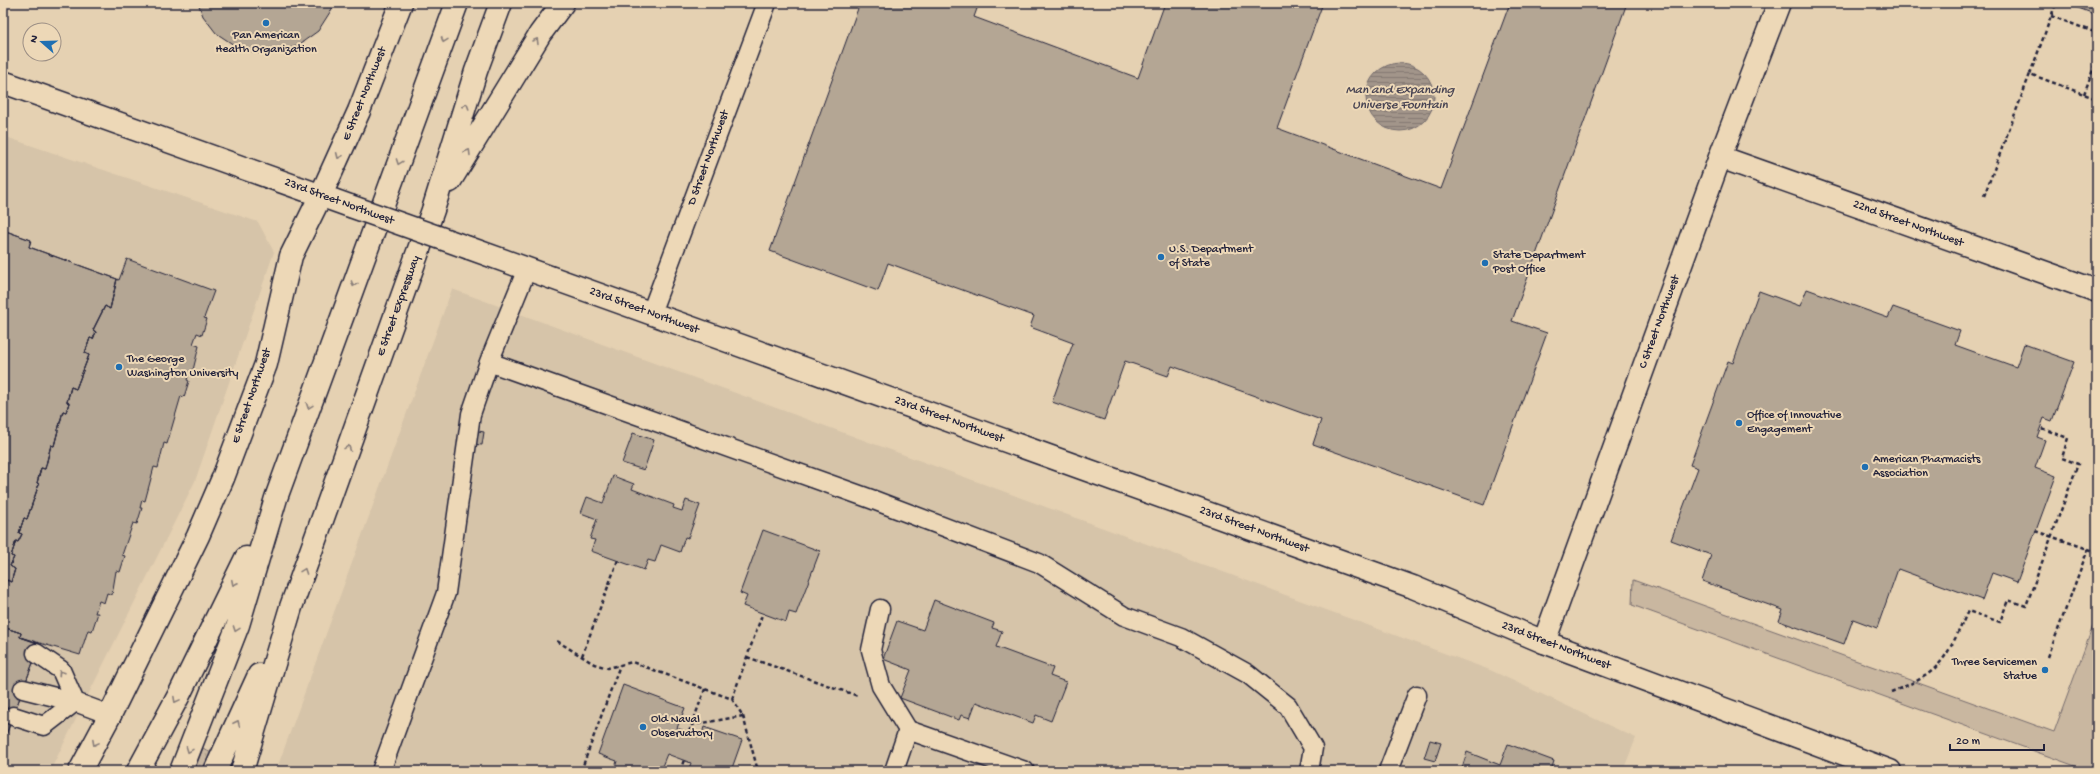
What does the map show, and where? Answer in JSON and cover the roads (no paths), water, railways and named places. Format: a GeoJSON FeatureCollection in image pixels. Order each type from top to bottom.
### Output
{"type":"FeatureCollection","features":[{"type":"Feature","properties":{"kind":"main road","name":"E Street Northwest"},"geometry":{"type":"LineString","coordinates":[[80,771],[110,716],[198,536],[223,478],[266,364],[290,256],[321,195],[359,111],[401,3]]}},
{"type":"Feature","properties":{"kind":"main road"},"geometry":{"type":"LineString","coordinates":[[181,771],[238,625],[276,498],[457,3]]}},
{"type":"Feature","properties":{"kind":"main road","name":"E Street Expressway"},"geometry":{"type":"LineString","coordinates":[[291,607],[433,210],[476,71],[501,3]]}},
{"type":"Feature","properties":{"kind":"main road"},"geometry":{"type":"LineString","coordinates":[[433,210],[540,34],[562,3]]}},
{"type":"Feature","properties":{"kind":"main road","name":"C Street Northwest"},"geometry":{"type":"LineString","coordinates":[[1544,642],[1720,157],[1779,3]]}},
{"type":"Feature","properties":{"kind":"main road","name":"23rd Street Northwest"},"geometry":{"type":"LineString","coordinates":[[3,82],[1413,587],[1544,642],[1890,771]]}},
{"type":"Feature","properties":{"kind":"main road","name":"22nd Street Northwest"},"geometry":{"type":"LineString","coordinates":[[1720,157],[2097,291]]}},
{"type":"Feature","properties":{"kind":"main road"},"geometry":{"type":"LineString","coordinates":[[138,771],[195,663],[276,498]]}},
{"type":"Feature","properties":{"kind":"main road"},"geometry":{"type":"LineString","coordinates":[[214,771],[291,607]]}},
{"type":"Feature","properties":{"kind":"main road"},"geometry":{"type":"LineString","coordinates":[[242,771],[291,607]]}},
{"type":"Feature","properties":{"kind":"lane","name":"D Street Northwest"},"geometry":{"type":"LineString","coordinates":[[651,313],[767,3]]}},
{"type":"Feature","properties":{"kind":"lane"},"geometry":{"type":"LineString","coordinates":[[381,771],[446,593],[471,414],[489,362],[527,269]]}},
{"type":"Feature","properties":{"kind":"lane"},"geometry":{"type":"LineString","coordinates":[[489,362],[871,499],[1038,563],[1124,616],[1181,637],[1248,674],[1288,706],[1313,748],[1309,771]]}},
{"type":"Feature","properties":{"kind":"lane"},"geometry":{"type":"LineString","coordinates":[[880,609],[871,650],[881,686],[908,730],[1025,771]]}},
{"type":"Feature","properties":{"kind":"lane"},"geometry":{"type":"LineString","coordinates":[[36,653],[61,670],[76,702]]}},
{"type":"Feature","properties":{"kind":"lane"},"geometry":{"type":"LineString","coordinates":[[23,689],[76,702],[110,716]]}},
{"type":"Feature","properties":{"kind":"lane"},"geometry":{"type":"LineString","coordinates":[[1388,771],[1417,695]]}},
{"type":"Feature","properties":{"kind":"lane"},"geometry":{"type":"LineString","coordinates":[[13,716],[44,726],[76,702]]}},
{"type":"Feature","properties":{"kind":"lane"},"geometry":{"type":"LineString","coordinates":[[894,771],[908,730]]}},
{"type":"Feature","properties":{"kind":"water","name":"Man and Expanding Universe Fountain"},"geometry":{"type":"Polygon","coordinates":[[[1393,63],[1407,63],[1419,69],[1428,78],[1434,90],[1432,110],[1424,121],[1413,129],[1407,131],[1393,131],[1387,129],[1376,121],[1368,110],[1366,104],[1366,90],[1368,84],[1376,73],[1387,65],[1393,63]]]}},
{"type":"Feature","properties":{"kind":"place","name":"Pan American Health Organization"},"geometry":{"type":"Point","coordinates":[266,23]}},
{"type":"Feature","properties":{"kind":"place","name":"U.S. Department of State"},"geometry":{"type":"Point","coordinates":[1161,257]}},
{"type":"Feature","properties":{"kind":"place","name":"State Department Post Office"},"geometry":{"type":"Point","coordinates":[1485,263]}},
{"type":"Feature","properties":{"kind":"place","name":"The George Washington University"},"geometry":{"type":"Point","coordinates":[119,367]}},
{"type":"Feature","properties":{"kind":"place","name":"Office of Innovative Engagement"},"geometry":{"type":"Point","coordinates":[1739,423]}},
{"type":"Feature","properties":{"kind":"place","name":"American Pharmacists Association"},"geometry":{"type":"Point","coordinates":[1865,467]}},
{"type":"Feature","properties":{"kind":"place","name":"Three Servicemen Statue"},"geometry":{"type":"Point","coordinates":[2045,670]}},
{"type":"Feature","properties":{"kind":"place","name":"Old Naval Observatory"},"geometry":{"type":"Point","coordinates":[643,727]}}]}
